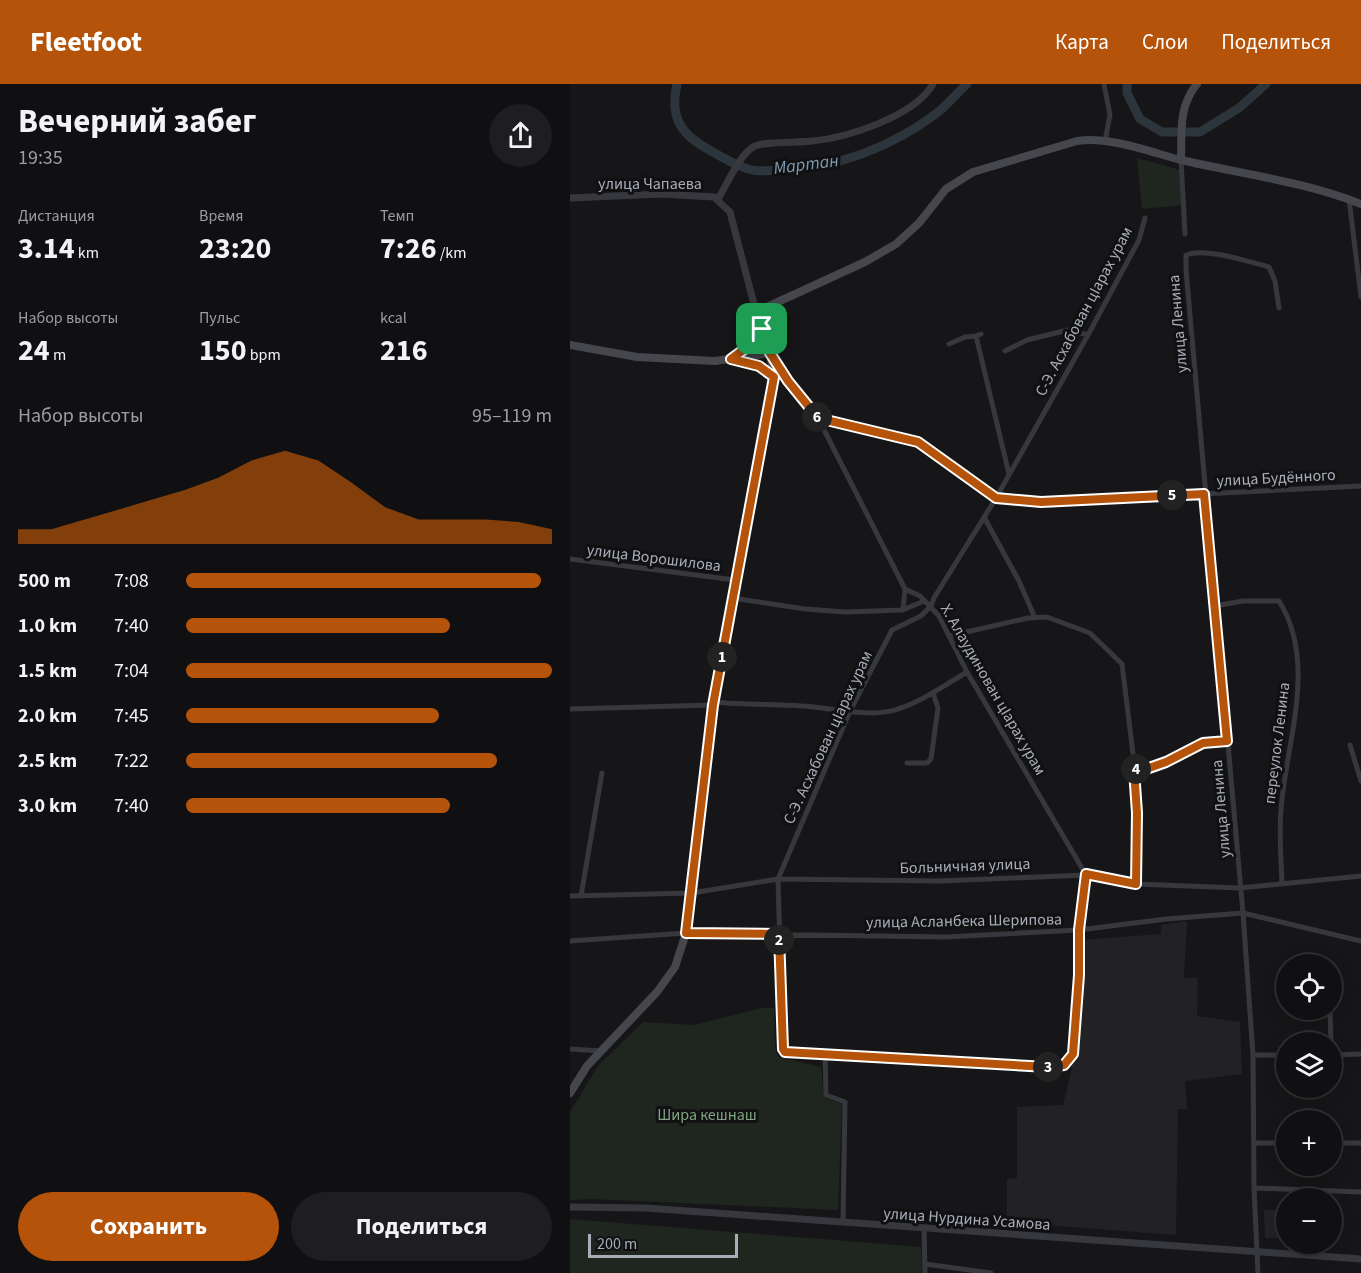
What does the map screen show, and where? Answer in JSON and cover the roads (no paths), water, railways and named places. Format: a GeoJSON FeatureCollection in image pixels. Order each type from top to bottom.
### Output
{"type":"FeatureCollection","features":[{"type":"Feature","properties":{"kind":"main road"},"geometry":{"type":"LineString","coordinates":[[1181,160],[1180,122],[1184,106],[1197,84]]}},
{"type":"Feature","properties":{"kind":"main road"},"geometry":{"type":"LineString","coordinates":[[570,1093],[587,1066],[657,992],[675,967],[686,933],[713,704],[774,377],[770,353],[756,312],[865,262],[896,244],[918,223],[946,189],[974,172],[1077,141],[1089,139],[1105,141],[1181,160],[1265,176],[1361,204]]}},
{"type":"Feature","properties":{"kind":"main road"},"geometry":{"type":"LineString","coordinates":[[570,345],[637,357],[716,361],[770,353]]}},
{"type":"Feature","properties":{"kind":"street"},"geometry":{"type":"LineString","coordinates":[[1104,84],[1110,116],[1105,141]]}},
{"type":"Feature","properties":{"kind":"street"},"geometry":{"type":"LineString","coordinates":[[718,199],[745,152],[756,145],[834,138],[878,125],[916,101],[933,85]]}},
{"type":"Feature","properties":{"kind":"street"},"geometry":{"type":"LineString","coordinates":[[1181,160],[1185,234]]}},
{"type":"Feature","properties":{"kind":"street","name":"улица Чапаева"},"geometry":{"type":"LineString","coordinates":[[570,198],[661,194],[718,199],[730,212],[756,312]]}},
{"type":"Feature","properties":{"kind":"street"},"geometry":{"type":"LineString","coordinates":[[1349,199],[1361,297]]}},
{"type":"Feature","properties":{"kind":"street","name":"С-Э. Асхабован цIарах урам"},"geometry":{"type":"LineString","coordinates":[[825,1055],[795,1054],[785,1052],[783,1049],[778,879],[850,711],[892,630],[921,616],[931,606],[1010,474],[1088,334],[1139,240],[1144,218]]}},
{"type":"Feature","properties":{"kind":"street","name":"улица Ленина"},"geometry":{"type":"LineString","coordinates":[[1258,1273],[1254,1188],[1253,1055],[1243,913],[1204,494],[1186,255],[1204,253],[1269,267],[1275,282],[1279,308]]}},
{"type":"Feature","properties":{"kind":"street"},"geometry":{"type":"LineString","coordinates":[[731,359],[754,342],[762,329]]}},
{"type":"Feature","properties":{"kind":"street"},"geometry":{"type":"LineString","coordinates":[[1005,351],[1027,340],[1068,330],[1088,334]]}},
{"type":"Feature","properties":{"kind":"street"},"geometry":{"type":"LineString","coordinates":[[949,344],[979,335],[1010,474]]}},
{"type":"Feature","properties":{"kind":"street"},"geometry":{"type":"LineString","coordinates":[[770,353],[788,381],[818,418],[905,589],[903,610]]}},
{"type":"Feature","properties":{"kind":"street"},"geometry":{"type":"LineString","coordinates":[[731,359],[759,366],[774,377]]}},
{"type":"Feature","properties":{"kind":"street"},"geometry":{"type":"LineString","coordinates":[[818,418],[918,442],[996,498]]}},
{"type":"Feature","properties":{"kind":"street","name":"улица Будённого"},"geometry":{"type":"LineString","coordinates":[[996,498],[1041,502],[1361,486]]}},
{"type":"Feature","properties":{"kind":"street"},"geometry":{"type":"LineString","coordinates":[[984,517],[1019,581],[1035,618]]}},
{"type":"Feature","properties":{"kind":"street","name":"улица Ворошилова"},"geometry":{"type":"LineString","coordinates":[[570,559],[735,580]]}},
{"type":"Feature","properties":{"kind":"street","name":"Х. Алаудинован цIарах урам"},"geometry":{"type":"LineString","coordinates":[[905,589],[920,596],[939,616],[967,672],[1086,874]]}},
{"type":"Feature","properties":{"kind":"street"},"geometry":{"type":"LineString","coordinates":[[732,598],[835,611],[903,610],[924,601]]}},
{"type":"Feature","properties":{"kind":"street","name":"переулок Ленина"},"geometry":{"type":"LineString","coordinates":[[1215,606],[1243,601],[1279,601],[1288,617],[1295,640],[1299,671],[1296,706],[1280,811],[1282,884]]}},
{"type":"Feature","properties":{"kind":"street"},"geometry":{"type":"LineString","coordinates":[[949,636],[1047,617],[1090,633],[1122,664],[1137,813],[1136,884]]}},
{"type":"Feature","properties":{"kind":"street"},"geometry":{"type":"LineString","coordinates":[[570,709],[713,704],[804,706],[882,712],[897,710],[933,693],[967,672]]}},
{"type":"Feature","properties":{"kind":"street"},"geometry":{"type":"LineString","coordinates":[[907,763],[927,763],[931,759],[938,708],[933,693]]}},
{"type":"Feature","properties":{"kind":"street"},"geometry":{"type":"LineString","coordinates":[[1134,770],[1166,762],[1203,743],[1227,741]]}},
{"type":"Feature","properties":{"kind":"street"},"geometry":{"type":"LineString","coordinates":[[1350,745],[1361,781]]}},
{"type":"Feature","properties":{"kind":"street"},"geometry":{"type":"LineString","coordinates":[[581,896],[602,773]]}},
{"type":"Feature","properties":{"kind":"street"},"geometry":{"type":"LineString","coordinates":[[843,1221],[845,1102],[826,1095],[825,1055],[1048,1067],[1064,1065],[1073,1054],[1079,975],[1079,930],[1086,874]]}},
{"type":"Feature","properties":{"kind":"street","name":"Больничная улица"},"geometry":{"type":"LineString","coordinates":[[570,896],[692,893],[778,879],[940,881],[1086,874],[1136,884],[1240,888],[1361,876]]}},
{"type":"Feature","properties":{"kind":"street","name":"улица Асланбека Шерипова"},"geometry":{"type":"LineString","coordinates":[[570,941],[686,933],[946,937],[1079,930],[1166,919],[1243,913],[1361,941]]}},
{"type":"Feature","properties":{"kind":"street"},"geometry":{"type":"LineString","coordinates":[[570,1049],[601,1051]]}},
{"type":"Feature","properties":{"kind":"street"},"geometry":{"type":"LineString","coordinates":[[1342,1055],[1361,1054]]}},
{"type":"Feature","properties":{"kind":"street"},"geometry":{"type":"LineString","coordinates":[[1253,1055],[1276,1055]]}},
{"type":"Feature","properties":{"kind":"street"},"geometry":{"type":"LineString","coordinates":[[1254,1143],[1276,1143]]}},
{"type":"Feature","properties":{"kind":"street"},"geometry":{"type":"LineString","coordinates":[[1342,1143],[1361,1143]]}},
{"type":"Feature","properties":{"kind":"street"},"geometry":{"type":"LineString","coordinates":[[1254,1188],[1361,1192]]}},
{"type":"Feature","properties":{"kind":"street","name":"улица Нурдина Усамова"},"geometry":{"type":"LineString","coordinates":[[570,1207],[646,1208],[1361,1259]]}},
{"type":"Feature","properties":{"kind":"street"},"geometry":{"type":"LineString","coordinates":[[924,1228],[925,1273]]}},
{"type":"Feature","properties":{"kind":"street"},"geometry":{"type":"LineString","coordinates":[[925,1264],[991,1273]]}},
{"type":"Feature","properties":{"kind":"waterway","name":"Мартан"},"geometry":{"type":"LineString","coordinates":[[677,84],[676,114],[689,136],[734,163],[762,171],[800,169],[821,165],[882,146],[937,113],[967,84]]}},
{"type":"Feature","properties":{"kind":"waterway","name":"Мартан"},"geometry":{"type":"LineString","coordinates":[[1127,84],[1127,93],[1140,119],[1162,132],[1200,132],[1239,108],[1266,84]]}},
{"type":"Feature","properties":{"kind":"park label","name":"Шира кешнаш"},"geometry":{"type":"Point","coordinates":[707,1114]}}]}
